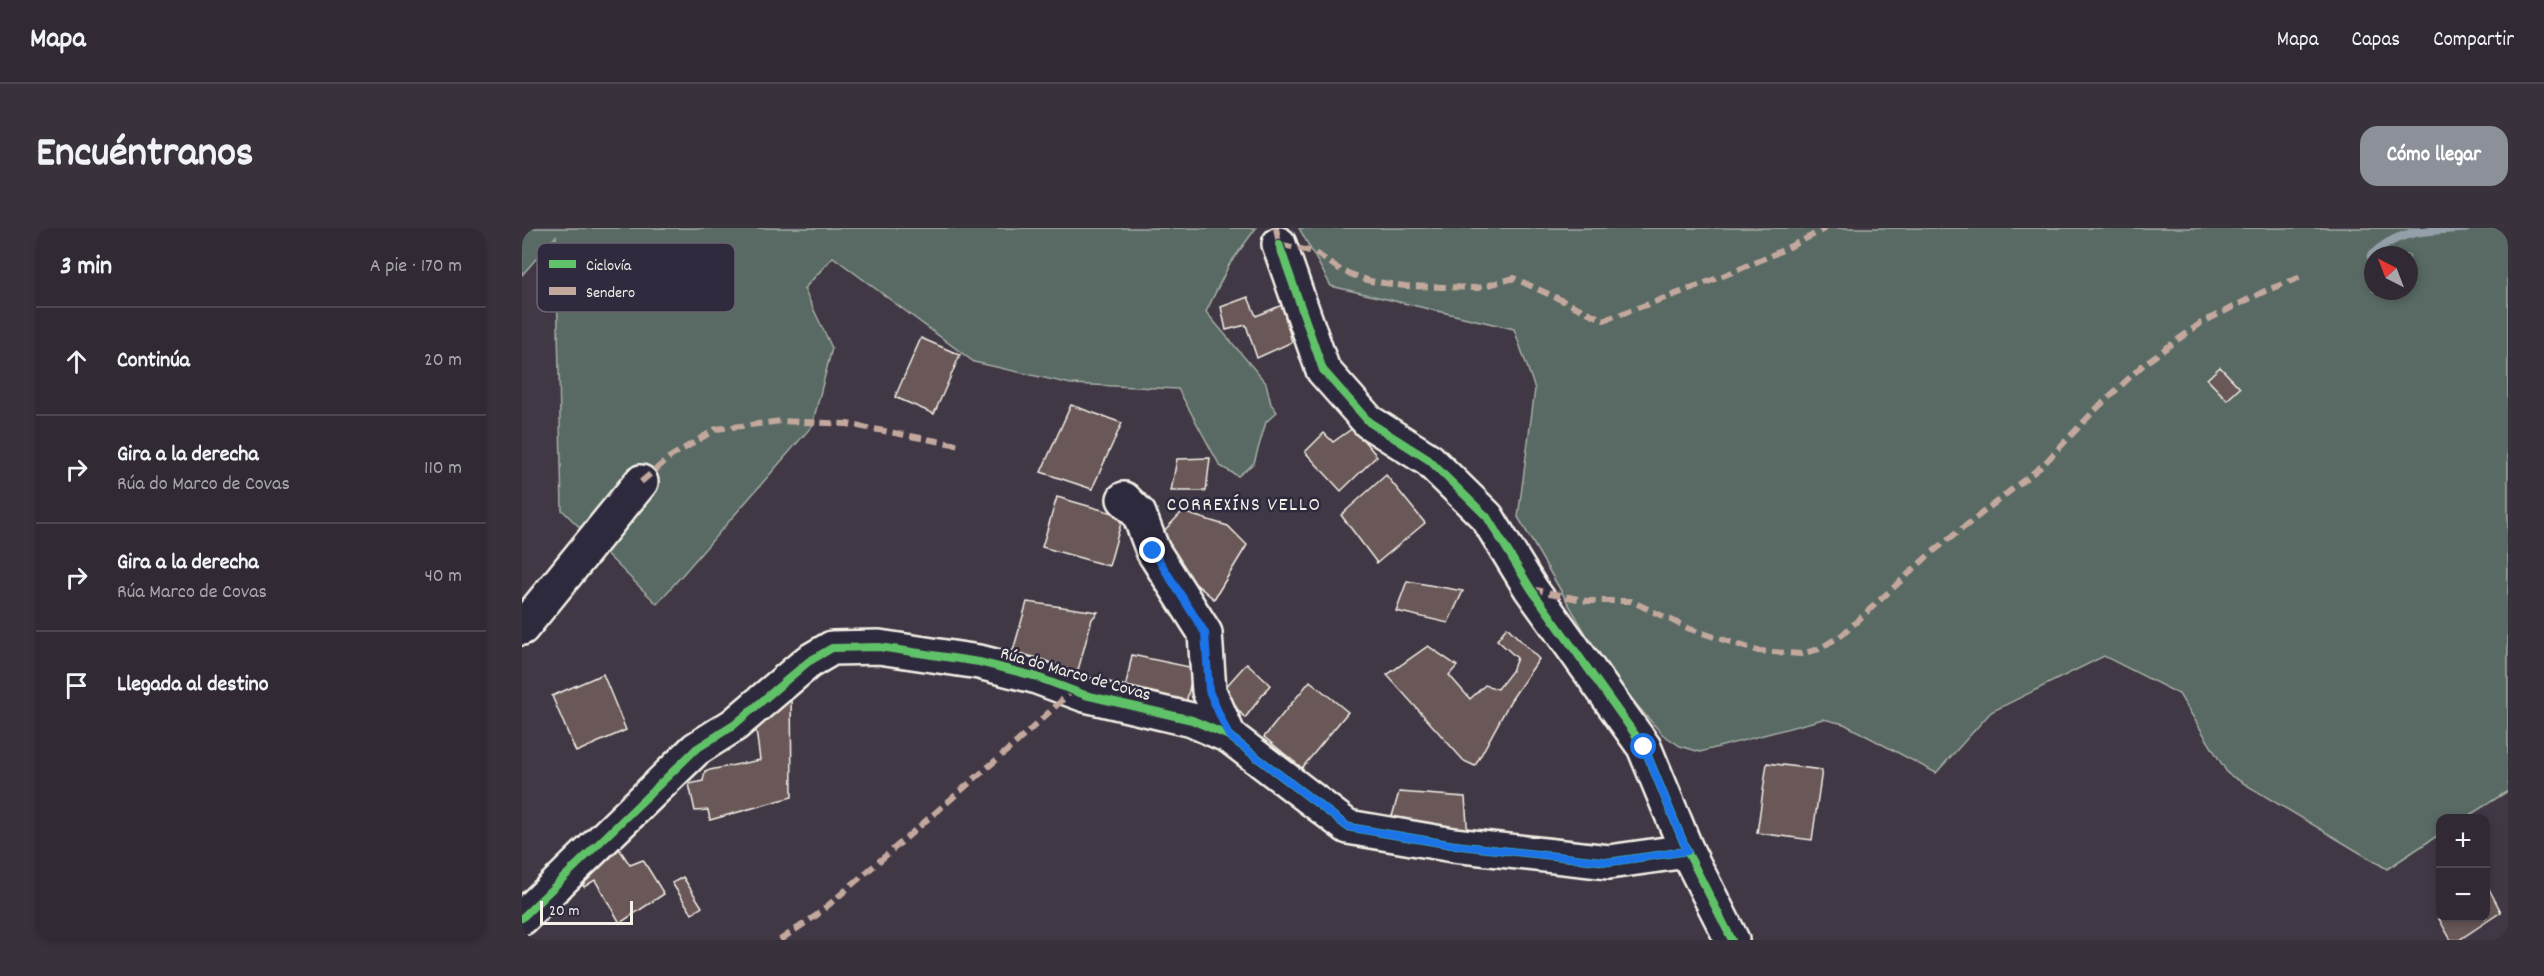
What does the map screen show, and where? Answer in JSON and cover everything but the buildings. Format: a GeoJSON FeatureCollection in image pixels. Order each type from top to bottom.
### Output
{"type":"FeatureCollection","features":[{"type":"Feature","properties":{"kind":"street"},"geometry":{"type":"LineString","coordinates":[[1279,244],[1323,370],[1368,422],[1429,460],[1487,517],[1530,589],[1644,747],[1687,851],[1732,940]]}},
{"type":"Feature","properties":{"kind":"street"},"geometry":{"type":"LineString","coordinates":[[522,628],[641,482]]}},
{"type":"Feature","properties":{"kind":"street"},"geometry":{"type":"LineString","coordinates":[[1124,499],[1139,514],[1153,551],[1205,633],[1209,691],[1229,736]]}},
{"type":"Feature","properties":{"kind":"street","name":"Rúa do Marco de Covas"},"geometry":{"type":"LineString","coordinates":[[522,918],[696,749],[734,724],[808,662],[832,648],[879,647],[979,662],[1035,676],[1072,691],[1192,720],[1229,736],[1348,827],[1453,845],[1610,862],[1687,851]]}},
{"type":"Feature","properties":{"kind":"green space"},"geometry":{"type":"Polygon","coordinates":[[[522,228],[1256,228],[1229,265],[1206,312],[1266,383],[1271,404],[1277,412],[1266,422],[1254,463],[1238,476],[1220,466],[1178,389],[1071,384],[974,362],[833,257],[804,289],[832,348],[812,426],[657,604],[562,510],[558,312],[735,312],[735,243],[556,243],[556,236],[550,243],[537,243],[537,258],[522,275],[522,228]]]}},
{"type":"Feature","properties":{"kind":"green space"},"geometry":{"type":"Polygon","coordinates":[[[1299,228],[2508,228],[2508,791],[2471,814],[2436,814],[2436,837],[2387,869],[2228,774],[2179,694],[2104,656],[1991,712],[1936,773],[1844,724],[1823,719],[1700,752],[1680,746],[1662,734],[1608,672],[1518,517],[1535,389],[1514,329],[1331,286],[1299,228]]]}},
{"type":"Feature","properties":{"kind":"waterway"},"geometry":{"type":"LineString","coordinates":[[2384,246],[2393,240],[2415,233],[2466,228]]}},
{"type":"Feature","properties":{"kind":"marked path"},"geometry":{"type":"LineString","coordinates":[[1276,228],[1279,244],[1314,252],[1342,271],[1370,281],[1405,286],[1478,288],[1514,278],[1604,320],[1744,267],[1826,228]]}},
{"type":"Feature","properties":{"kind":"marked path"},"geometry":{"type":"LineString","coordinates":[[1531,589],[1587,601],[1631,601],[1690,629],[1758,651],[1801,654],[1819,649],[1842,635],[1930,554],[2043,465],[2093,412],[2144,364],[2201,323],[2265,291],[2301,277]]}},
{"type":"Feature","properties":{"kind":"marked path"},"geometry":{"type":"LineString","coordinates":[[641,482],[670,457],[716,429],[782,421],[847,424],[958,445]]}},
{"type":"Feature","properties":{"kind":"marked path"},"geometry":{"type":"LineString","coordinates":[[780,940],[817,915],[1017,742],[1072,691]]}},
{"type":"Feature","properties":{"kind":"cycle path"},"geometry":{"type":"LineString","coordinates":[[1279,244],[1323,370],[1369,422],[1429,460],[1487,517],[1531,589],[1644,747],[1687,851],[1732,940]]}},
{"type":"Feature","properties":{"kind":"cycle path"},"geometry":{"type":"LineString","coordinates":[[522,918],[696,749],[734,725],[808,662],[832,648],[879,647],[979,662],[1034,676],[1085,695],[1192,720],[1229,736],[1348,827],[1453,845],[1609,862],[1687,851]]}},
{"type":"Feature","properties":{"kind":"district","name":"CORREXÍNS VELLO"},"geometry":{"type":"Point","coordinates":[1244,503]}},
{"type":"Feature","properties":{"kind":"route"},"geometry":{"type":"LineString","coordinates":[[1153,551],[1205,633],[1209,691],[1229,736],[1348,827],[1453,845],[1610,862],[1687,851],[1644,747]]}}]}
